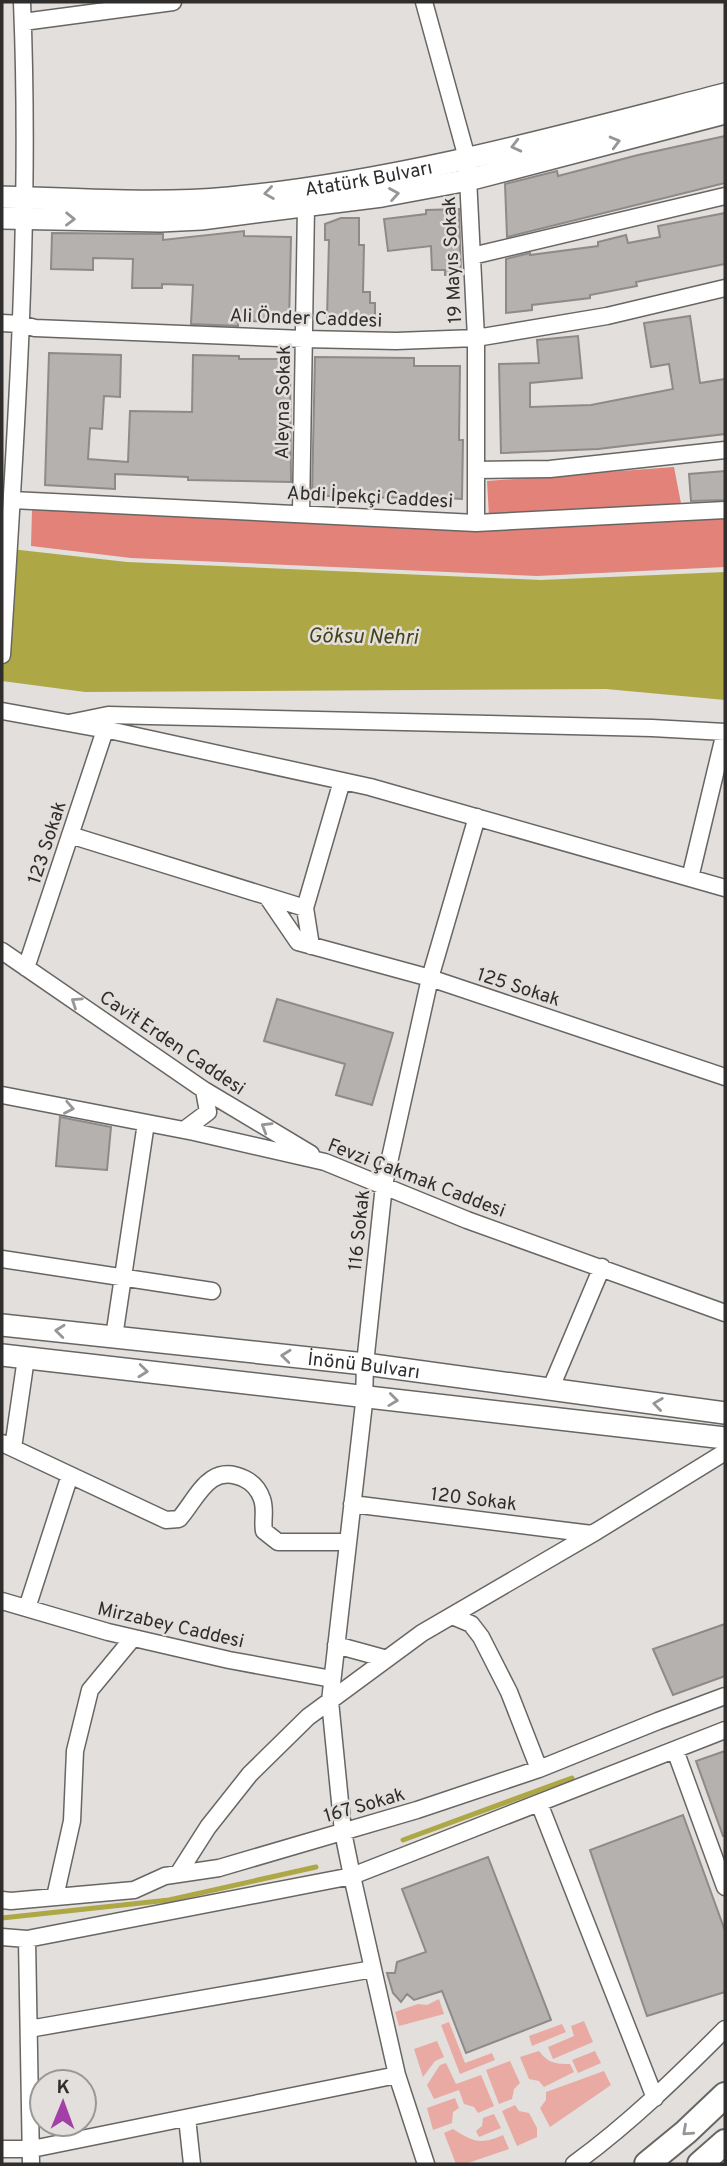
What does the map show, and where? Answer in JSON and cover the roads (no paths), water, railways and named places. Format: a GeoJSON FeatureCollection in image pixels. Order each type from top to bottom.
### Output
{"type":"FeatureCollection","features":[{"type":"Feature","properties":{"kind":"highway"},"geometry":{"type":"LineString","coordinates":[[647,2164],[725,2095]]}},
{"type":"Feature","properties":{"kind":"highway"},"geometry":{"type":"LineString","coordinates":[[700,2164],[725,2142]]}},
{"type":"Feature","properties":{"kind":"main road","name":"Atatürk Bulvarı"},"geometry":{"type":"LineString","coordinates":[[2,197],[25,208],[228,198],[362,180],[467,158],[725,94]]}},
{"type":"Feature","properties":{"kind":"main road"},"geometry":{"type":"LineString","coordinates":[[2,218],[25,208],[201,219],[382,196],[468,180],[725,113]]}},
{"type":"Feature","properties":{"kind":"main road","name":"İnönü Bulvarı"},"geometry":{"type":"LineString","coordinates":[[2,1325],[365,1364],[725,1413]]}},
{"type":"Feature","properties":{"kind":"main road","name":"İnönü Bulvarı"},"geometry":{"type":"LineString","coordinates":[[2,1356],[725,1438]]}},
{"type":"Feature","properties":{"kind":"street"},"geometry":{"type":"LineString","coordinates":[[2,655],[25,208],[22,2]]}},
{"type":"Feature","properties":{"kind":"street"},"geometry":{"type":"LineString","coordinates":[[23,22],[173,2]]}},
{"type":"Feature","properties":{"kind":"street","name":"19 Mayıs Sokak"},"geometry":{"type":"LineString","coordinates":[[424,2],[467,158],[476,338],[476,523]]}},
{"type":"Feature","properties":{"kind":"street"},"geometry":{"type":"LineString","coordinates":[[472,256],[725,196]]}},
{"type":"Feature","properties":{"kind":"street","name":"Aleyna Sokak"},"geometry":{"type":"LineString","coordinates":[[301,514],[306,206]]}},
{"type":"Feature","properties":{"kind":"street","name":"Ali Önder Caddesi"},"geometry":{"type":"LineString","coordinates":[[2,323],[48,329],[304,339],[396,341],[476,338],[607,316],[725,288]]}},
{"type":"Feature","properties":{"kind":"street"},"geometry":{"type":"LineString","coordinates":[[476,470],[550,469],[725,450]]}},
{"type":"Feature","properties":{"kind":"street","name":"Abdi İpekçi Caddesi"},"geometry":{"type":"LineString","coordinates":[[8,505],[301,514],[476,523],[725,510]]}},
{"type":"Feature","properties":{"kind":"street"},"geometry":{"type":"LineString","coordinates":[[2,710],[342,781],[725,888]]}},
{"type":"Feature","properties":{"kind":"street"},"geometry":{"type":"LineString","coordinates":[[69,723],[108,715],[725,732],[690,878]]}},
{"type":"Feature","properties":{"kind":"street","name":"123 Sokak"},"geometry":{"type":"LineString","coordinates":[[26,968],[105,730]]}},
{"type":"Feature","properties":{"kind":"street"},"geometry":{"type":"LineString","coordinates":[[304,944],[306,908],[342,781]]}},
{"type":"Feature","properties":{"kind":"street","name":"116 Sokak"},"geometry":{"type":"LineString","coordinates":[[426,2164],[397,2075],[352,1876],[343,1832],[330,1701],[364,1397],[365,1364],[384,1185],[430,978],[477,817]]}},
{"type":"Feature","properties":{"kind":"street"},"geometry":{"type":"LineString","coordinates":[[70,835],[306,908]]}},
{"type":"Feature","properties":{"kind":"street"},"geometry":{"type":"LineString","coordinates":[[268,898],[304,944]]}},
{"type":"Feature","properties":{"kind":"street","name":"125 Sokak"},"geometry":{"type":"LineString","coordinates":[[304,944],[430,978],[725,1077]]}},
{"type":"Feature","properties":{"kind":"street","name":"Cavit Erden Caddesi"},"geometry":{"type":"LineString","coordinates":[[2,951],[204,1090],[325,1162]]}},
{"type":"Feature","properties":{"kind":"street"},"geometry":{"type":"LineString","coordinates":[[184,1130],[208,1112],[204,1090]]}},
{"type":"Feature","properties":{"kind":"street","name":"Fevzi Çakmak Caddesi"},"geometry":{"type":"LineString","coordinates":[[2,1095],[184,1130],[325,1162],[467,1220],[725,1313]]}},
{"type":"Feature","properties":{"kind":"street"},"geometry":{"type":"LineString","coordinates":[[114,1337],[146,1123]]}},
{"type":"Feature","properties":{"kind":"street"},"geometry":{"type":"LineString","coordinates":[[2,1259],[212,1291]]}},
{"type":"Feature","properties":{"kind":"street"},"geometry":{"type":"LineString","coordinates":[[550,1390],[602,1267]]}},
{"type":"Feature","properties":{"kind":"street"},"geometry":{"type":"LineString","coordinates":[[26,1358],[7,1445],[166,1520],[178,1519],[206,1482],[227,1474],[239,1476],[257,1489],[262,1499],[264,1531],[278,1542],[348,1542]]}},
{"type":"Feature","properties":{"kind":"street"},"geometry":{"type":"LineString","coordinates":[[178,1874],[208,1827],[250,1774],[308,1717],[422,1633],[592,1534],[725,1452]]}},
{"type":"Feature","properties":{"kind":"street"},"geometry":{"type":"LineString","coordinates":[[27,1608],[70,1475]]}},
{"type":"Feature","properties":{"kind":"street","name":"120 Sokak"},"geometry":{"type":"LineString","coordinates":[[352,1504],[592,1534]]}},
{"type":"Feature","properties":{"kind":"street","name":"Mirzabey Caddesi"},"geometry":{"type":"LineString","coordinates":[[2,1601],[133,1638],[332,1679]]}},
{"type":"Feature","properties":{"kind":"street"},"geometry":{"type":"LineString","coordinates":[[452,1616],[471,1624],[481,1637],[509,1692],[539,1769]]}},
{"type":"Feature","properties":{"kind":"street"},"geometry":{"type":"LineString","coordinates":[[55,1897],[72,1821],[75,1751],[90,1690],[133,1638]]}},
{"type":"Feature","properties":{"kind":"street"},"geometry":{"type":"LineString","coordinates":[[336,1645],[387,1659]]}},
{"type":"Feature","properties":{"kind":"street","name":"167 Sokak"},"geometry":{"type":"LineString","coordinates":[[2,1900],[134,1889],[165,1876],[219,1868],[417,1810],[539,1769],[725,1696]]}},
{"type":"Feature","properties":{"kind":"street"},"geometry":{"type":"LineString","coordinates":[[2,1937],[27,1939],[352,1876],[725,1730]]}},
{"type":"Feature","properties":{"kind":"street"},"geometry":{"type":"LineString","coordinates":[[675,1750],[725,1887]]}},
{"type":"Feature","properties":{"kind":"street"},"geometry":{"type":"LineString","coordinates":[[540,1802],[655,2098]]}},
{"type":"Feature","properties":{"kind":"street"},"geometry":{"type":"LineString","coordinates":[[27,1939],[31,2157]]}},
{"type":"Feature","properties":{"kind":"street"},"geometry":{"type":"LineString","coordinates":[[29,2029],[373,1969]]}},
{"type":"Feature","properties":{"kind":"street"},"geometry":{"type":"LineString","coordinates":[[574,2164],[655,2098],[725,2029]]}},
{"type":"Feature","properties":{"kind":"street"},"geometry":{"type":"LineString","coordinates":[[2,2149],[31,2157],[187,2118],[397,2075]]}},
{"type":"Feature","properties":{"kind":"street"},"geometry":{"type":"LineString","coordinates":[[187,2118],[192,2164]]}},
{"type":"Feature","properties":{"kind":"water","name":"Göksu Nehri"},"geometry":{"type":"Polygon","coordinates":[[[2,548],[127,562],[541,580],[725,572],[725,700],[606,689],[85,692],[2,681],[2,548]]]}},
{"type":"Feature","properties":{"kind":"waterway"},"geometry":{"type":"LineString","coordinates":[[403,1840],[572,1778]]}},
{"type":"Feature","properties":{"kind":"waterway"},"geometry":{"type":"LineString","coordinates":[[2,1918],[169,1900],[316,1867]]}}]}
